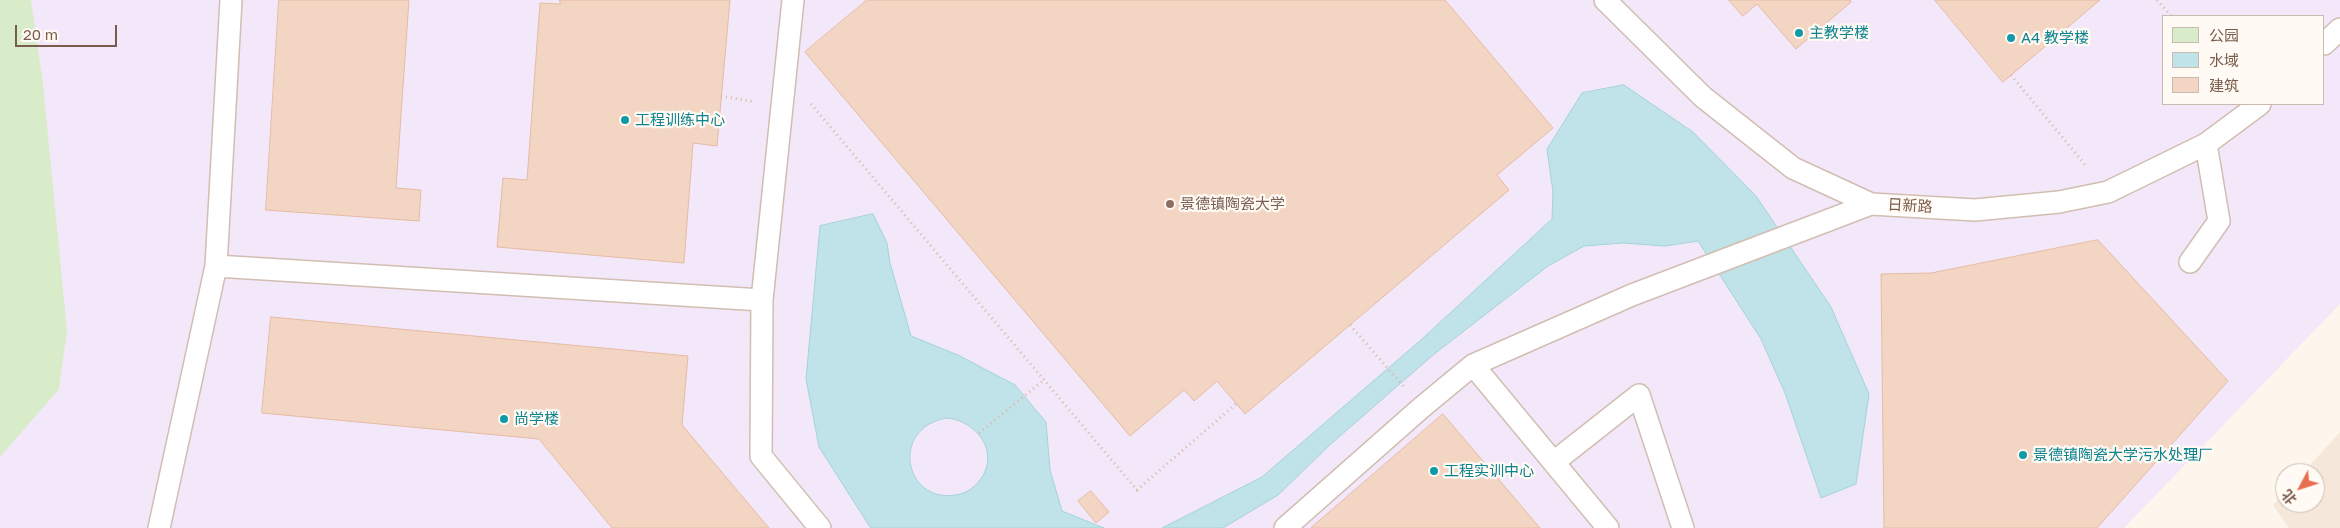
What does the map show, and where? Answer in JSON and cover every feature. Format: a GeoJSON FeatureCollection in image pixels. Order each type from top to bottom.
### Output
{"type":"FeatureCollection","features":[{"type":"Feature","properties":{"kind":"lane"},"geometry":{"type":"LineString","coordinates":[[159,528],[216,266],[232,0]]}},
{"type":"Feature","properties":{"kind":"lane"},"geometry":{"type":"LineString","coordinates":[[793,0],[762,300],[761,456],[820,528]]}},
{"type":"Feature","properties":{"kind":"lane","name":"日新路"},"geometry":{"type":"LineString","coordinates":[[1605,0],[1703,97],[1793,168],[1871,204],[1975,210],[2059,202],[2108,192],[2206,144],[2259,105]]}},
{"type":"Feature","properties":{"kind":"lane"},"geometry":{"type":"LineString","coordinates":[[2325,43],[2340,29]]}},
{"type":"Feature","properties":{"kind":"lane"},"geometry":{"type":"LineString","coordinates":[[2190,262],[2219,221],[2206,144]]}},
{"type":"Feature","properties":{"kind":"lane"},"geometry":{"type":"LineString","coordinates":[[1285,528],[1421,408],[1473,365],[1632,295],[1871,204]]}},
{"type":"Feature","properties":{"kind":"lane"},"geometry":{"type":"LineString","coordinates":[[216,266],[762,300]]}},
{"type":"Feature","properties":{"kind":"lane"},"geometry":{"type":"LineString","coordinates":[[1473,365],[1608,528]]}},
{"type":"Feature","properties":{"kind":"lane"},"geometry":{"type":"LineString","coordinates":[[1554,462],[1639,395],[1683,528]]}},
{"type":"Feature","properties":{"kind":"path"},"geometry":{"type":"LineString","coordinates":[[2158,0],[2170,15]]}},
{"type":"Feature","properties":{"kind":"path"},"geometry":{"type":"LineString","coordinates":[[785,73],[1137,490],[1236,404]]}},
{"type":"Feature","properties":{"kind":"path"},"geometry":{"type":"LineString","coordinates":[[2011,75],[2108,192]]}},
{"type":"Feature","properties":{"kind":"path"},"geometry":{"type":"LineString","coordinates":[[1350,325],[1421,408]]}},
{"type":"Feature","properties":{"kind":"path"},"geometry":{"type":"LineString","coordinates":[[979,433],[1044,380]]}},
{"type":"Feature","properties":{"kind":"shaded area","name":"景德镇陶瓷大学"},"geometry":{"type":"Polygon","coordinates":[[[0,0],[2340,0],[2340,304],[2124,528],[0,528],[0,0]]]}},
{"type":"Feature","properties":{"kind":"shaded area"},"geometry":{"type":"Polygon","coordinates":[[[2340,432],[2340,528],[2289,528],[2279,513],[2325,513],[2325,463],[2312,463],[2340,432]]]}},
{"type":"Feature","properties":{"kind":"green space"},"geometry":{"type":"Polygon","coordinates":[[[0,0],[31,0],[43,84],[67,331],[59,389],[0,457],[0,0]]]}},
{"type":"Feature","properties":{"kind":"water"},"geometry":{"type":"Polygon","coordinates":[[[1624,85],[1693,132],[1756,196],[1831,307],[1869,394],[1856,484],[1821,498],[1785,393],[1761,339],[1698,241],[1665,246],[1623,243],[1584,246],[1548,266],[1433,355],[1332,443],[1278,495],[1223,528],[1162,528],[1262,477],[1422,339],[1552,219],[1553,192],[1547,149],[1582,93],[1624,85]]]}},
{"type":"Feature","properties":{"kind":"water"},"geometry":{"type":"Polygon","coordinates":[[[873,214],[887,243],[890,263],[911,336],[958,355],[1015,385],[1046,422],[1050,470],[1062,511],[1104,528],[871,528],[819,447],[806,379],[820,226],[873,214]],[[946,418],[928,425],[916,436],[911,449],[910,464],[915,477],[924,488],[938,494],[955,495],[966,492],[978,483],[986,469],[988,459],[982,439],[975,431],[957,420],[946,418]]]}},
{"type":"Feature","properties":{"kind":"building"},"geometry":{"type":"Polygon","coordinates":[[[279,0],[409,0],[396,188],[421,190],[419,221],[266,210],[279,0]]]}},
{"type":"Feature","properties":{"kind":"building","name":"工程训练中心"},"geometry":{"type":"Polygon","coordinates":[[[560,0],[730,0],[717,146],[693,143],[684,263],[497,247],[503,178],[527,180],[540,3],[560,4],[560,0]]]}},
{"type":"Feature","properties":{"kind":"building"},"geometry":{"type":"Polygon","coordinates":[[[867,0],[1445,0],[1553,128],[1497,175],[1509,190],[1245,414],[1217,381],[1194,401],[1184,390],[1130,436],[805,52],[867,0]]]}},
{"type":"Feature","properties":{"kind":"building","name":"主教学楼"},"geometry":{"type":"Polygon","coordinates":[[[1729,0],[1850,0],[1851,2],[1796,49],[1757,4],[1743,16],[1729,0]]]}},
{"type":"Feature","properties":{"kind":"building","name":"A4 教学楼"},"geometry":{"type":"Polygon","coordinates":[[[1935,0],[2100,0],[2003,82],[1935,0]]]}},
{"type":"Feature","properties":{"kind":"building","name":"景德镇陶瓷大学污水处理厂"},"geometry":{"type":"Polygon","coordinates":[[[2098,240],[2228,381],[2097,528],[1884,528],[1881,274],[1931,273],[2098,240]]]}},
{"type":"Feature","properties":{"kind":"building","name":"尚学楼"},"geometry":{"type":"Polygon","coordinates":[[[271,317],[688,356],[682,425],[769,528],[612,528],[539,439],[262,413],[271,317]]]}},
{"type":"Feature","properties":{"kind":"building","name":"工程实训中心"},"geometry":{"type":"Polygon","coordinates":[[[1443,414],[1540,528],[1311,528],[1443,414]]]}},
{"type":"Feature","properties":{"kind":"building"},"geometry":{"type":"Polygon","coordinates":[[[1091,491],[1109,512],[1096,523],[1078,501],[1091,491]]]}},
{"type":"Feature","properties":{"kind":"place","name":"主教学楼"},"geometry":{"type":"Point","coordinates":[1799,33]}},
{"type":"Feature","properties":{"kind":"place","name":"A4 教学楼"},"geometry":{"type":"Point","coordinates":[2011,38]}},
{"type":"Feature","properties":{"kind":"place","name":"工程训练中心"},"geometry":{"type":"Point","coordinates":[625,120]}},
{"type":"Feature","properties":{"kind":"place","name":"景德镇陶瓷大学"},"geometry":{"type":"Point","coordinates":[1170,204]}},
{"type":"Feature","properties":{"kind":"place","name":"尚学楼"},"geometry":{"type":"Point","coordinates":[504,419]}},
{"type":"Feature","properties":{"kind":"place","name":"景德镇陶瓷大学污水处理厂"},"geometry":{"type":"Point","coordinates":[2023,455]}},
{"type":"Feature","properties":{"kind":"place","name":"工程实训中心"},"geometry":{"type":"Point","coordinates":[1434,471]}}]}
